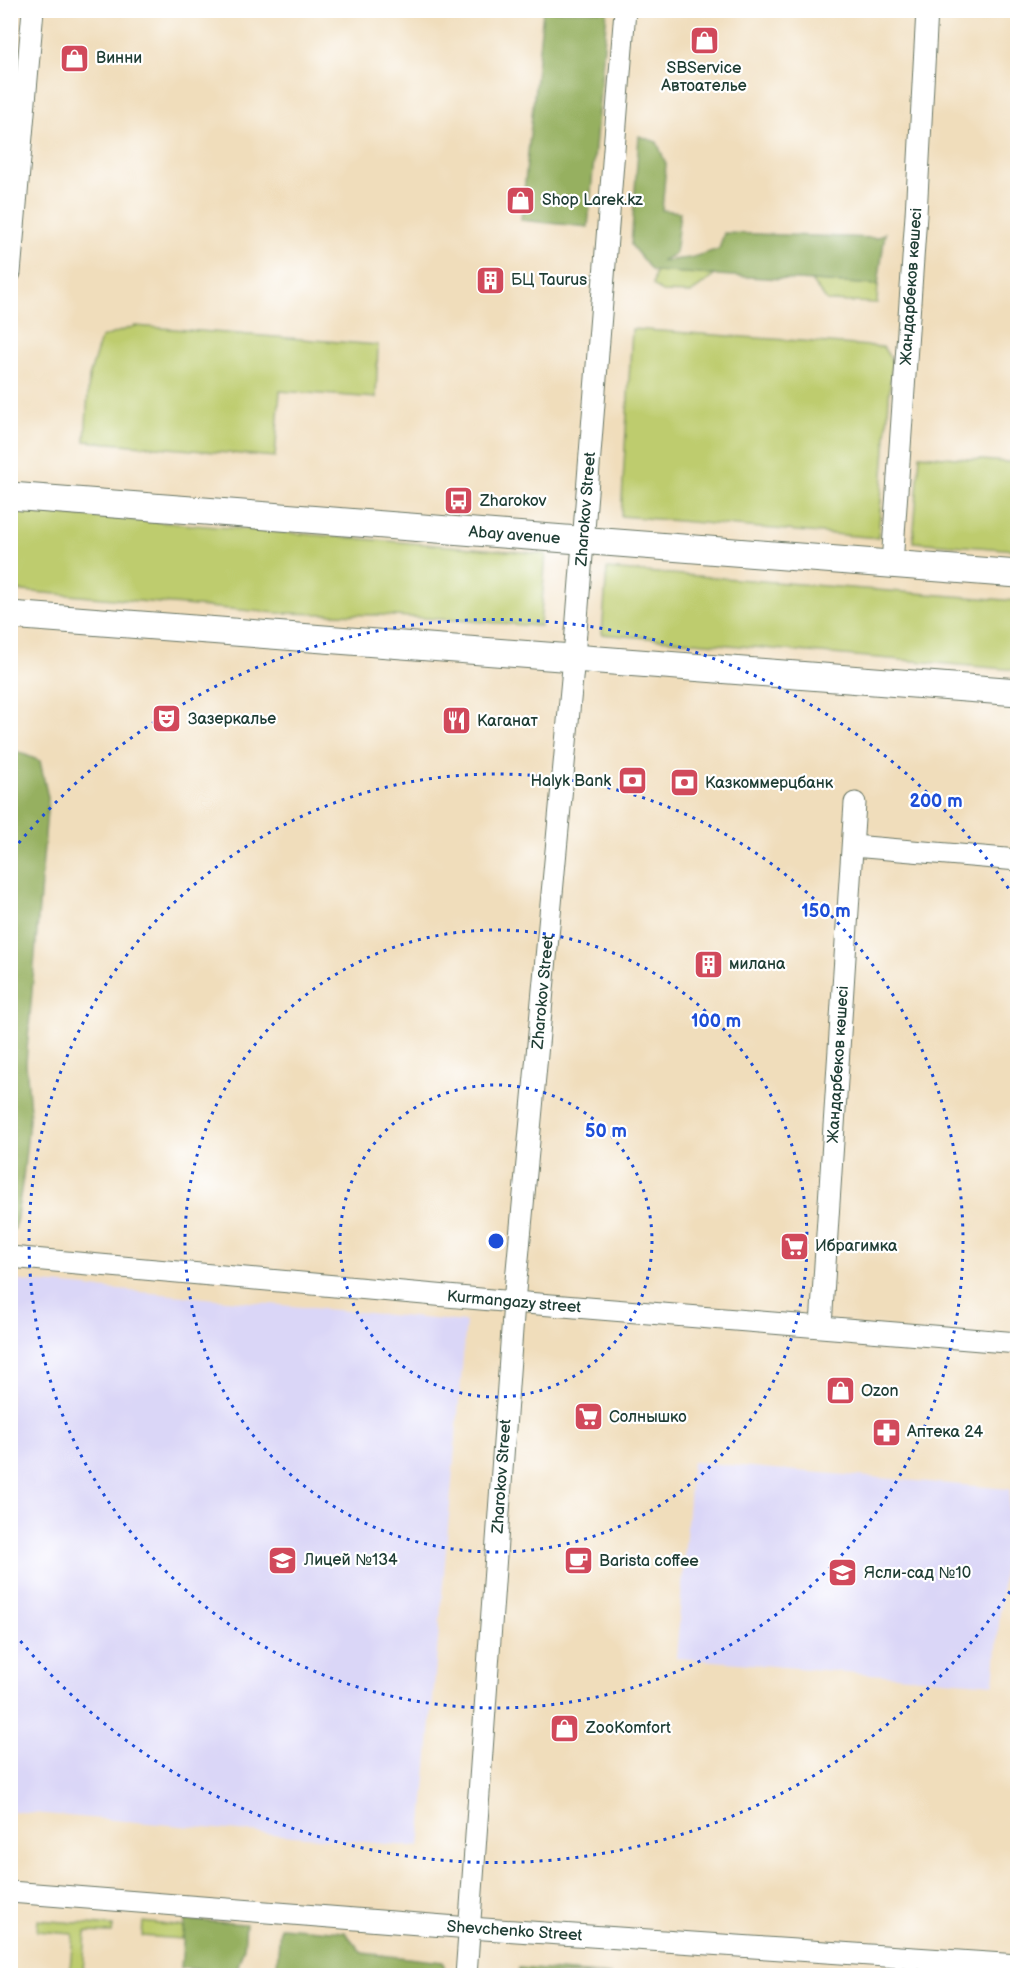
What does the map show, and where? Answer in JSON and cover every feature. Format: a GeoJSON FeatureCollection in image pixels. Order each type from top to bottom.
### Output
{"type":"FeatureCollection","features":[{"type":"Feature","properties":{"kind":"main road","name":"Abay avenue"},"geometry":{"type":"LineString","coordinates":[[10,496],[1017,574]]}},
{"type":"Feature","properties":{"kind":"main road"},"geometry":{"type":"LineString","coordinates":[[10,615],[1017,692]]}},
{"type":"Feature","properties":{"kind":"street"},"geometry":{"type":"LineString","coordinates":[[10,273],[33,10]]}},
{"type":"Feature","properties":{"kind":"street","name":"Zharokov Street"},"geometry":{"type":"LineString","coordinates":[[466,1976],[514,1302],[574,657],[625,10]]}},
{"type":"Feature","properties":{"kind":"street","name":"Жандарбеков көшесі"},"geometry":{"type":"LineString","coordinates":[[891,564],[916,215],[927,10]]}},
{"type":"Feature","properties":{"kind":"street","name":"Жандарбеков көшесі"},"geometry":{"type":"LineString","coordinates":[[821,1326],[855,803]]}},
{"type":"Feature","properties":{"kind":"street"},"geometry":{"type":"LineString","coordinates":[[853,846],[1017,860]]}},
{"type":"Feature","properties":{"kind":"street","name":"Kurmangazy street"},"geometry":{"type":"LineString","coordinates":[[10,1257],[514,1302],[1017,1343]]}},
{"type":"Feature","properties":{"kind":"street","name":"Shevchenko Street"},"geometry":{"type":"LineString","coordinates":[[10,1892],[470,1928],[1017,1965]]}},
{"type":"Feature","properties":{"kind":"shaded area"},"geometry":{"type":"Polygon","coordinates":[[[10,1280],[466,1322],[420,1847],[11,1811],[10,1280]]]}},
{"type":"Feature","properties":{"kind":"shaded area","name":"Ясли-сад №10"},"geometry":{"type":"Polygon","coordinates":[[[692,1462],[1010,1489],[994,1684],[676,1658],[692,1462]]]}},
{"type":"Feature","properties":{"kind":"green space"},"geometry":{"type":"Polygon","coordinates":[[[543,11],[607,11],[588,227],[521,220],[543,11]]]}},
{"type":"Feature","properties":{"kind":"green space"},"geometry":{"type":"Polygon","coordinates":[[[639,136],[657,142],[666,164],[662,210],[680,212],[675,254],[661,261],[690,258],[719,249],[724,233],[877,238],[885,233],[878,285],[652,271],[631,245],[639,136]]]}},
{"type":"Feature","properties":{"kind":"green space"},"geometry":{"type":"Polygon","coordinates":[[[655,271],[715,275],[691,293],[662,292],[653,285],[655,271]]]}},
{"type":"Feature","properties":{"kind":"green space"},"geometry":{"type":"Polygon","coordinates":[[[811,281],[878,285],[877,303],[827,301],[811,281]]]}},
{"type":"Feature","properties":{"kind":"green space"},"geometry":{"type":"Polygon","coordinates":[[[135,326],[378,345],[376,398],[280,391],[275,457],[85,441],[89,377],[101,338],[135,326]]]}},
{"type":"Feature","properties":{"kind":"green space"},"geometry":{"type":"Polygon","coordinates":[[[632,329],[883,347],[892,361],[878,538],[621,516],[632,329]]]}},
{"type":"Feature","properties":{"kind":"green space"},"geometry":{"type":"Polygon","coordinates":[[[920,455],[1017,463],[1017,550],[913,542],[920,455]]]}},
{"type":"Feature","properties":{"kind":"green space"},"geometry":{"type":"Polygon","coordinates":[[[11,510],[546,554],[540,626],[380,615],[277,613],[11,590],[11,510]]]}},
{"type":"Feature","properties":{"kind":"green space"},"geometry":{"type":"Polygon","coordinates":[[[607,569],[1017,601],[1017,670],[602,634],[607,569]]]}},
{"type":"Feature","properties":{"kind":"green space"},"geometry":{"type":"Polygon","coordinates":[[[11,749],[40,761],[48,798],[26,1063],[30,1111],[15,1229],[10,1229],[11,749]]]}},
{"type":"Feature","properties":{"kind":"green space"},"geometry":{"type":"Polygon","coordinates":[[[38,1920],[113,1926],[112,1933],[86,1932],[83,1971],[70,1969],[73,1934],[37,1931],[38,1920]]]}},
{"type":"Feature","properties":{"kind":"green space"},"geometry":{"type":"Polygon","coordinates":[[[185,1920],[246,1924],[244,1947],[236,1972],[181,1968],[185,1920]]]}},
{"type":"Feature","properties":{"kind":"green space"},"geometry":{"type":"Polygon","coordinates":[[[143,1922],[184,1927],[182,1939],[142,1936],[143,1922]]]}},
{"type":"Feature","properties":{"kind":"green space"},"geometry":{"type":"Polygon","coordinates":[[[280,1927],[345,1932],[362,1953],[443,1962],[446,1975],[355,1976],[277,1966],[280,1927]]]}},
{"type":"Feature","properties":{"kind":"green space"},"geometry":{"type":"Polygon","coordinates":[[[519,1968],[611,1975],[518,1975],[519,1968]]]}},
{"type":"Feature","properties":{"kind":"place","name":"SBService Автоателье"},"geometry":{"type":"Point","coordinates":[704,40]}},
{"type":"Feature","properties":{"kind":"place","name":"Винни"},"geometry":{"type":"Point","coordinates":[75,58]}},
{"type":"Feature","properties":{"kind":"place","name":"Shop Larek.kz"},"geometry":{"type":"Point","coordinates":[521,200]}},
{"type":"Feature","properties":{"kind":"place","name":"БЦ Taurus"},"geometry":{"type":"Point","coordinates":[490,280]}},
{"type":"Feature","properties":{"kind":"place","name":"Zharokov"},"geometry":{"type":"Point","coordinates":[459,501]}},
{"type":"Feature","properties":{"kind":"place","name":"Зазеркалье"},"geometry":{"type":"Point","coordinates":[167,719]}},
{"type":"Feature","properties":{"kind":"place","name":"Каганат"},"geometry":{"type":"Point","coordinates":[456,721]}},
{"type":"Feature","properties":{"kind":"place","name":"Halyk Bank"},"geometry":{"type":"Point","coordinates":[632,781]}},
{"type":"Feature","properties":{"kind":"place","name":"Казкоммерцбанк"},"geometry":{"type":"Point","coordinates":[684,783]}},
{"type":"Feature","properties":{"kind":"place","name":"милана"},"geometry":{"type":"Point","coordinates":[708,964]}},
{"type":"Feature","properties":{"kind":"place","name":"Ибрагимка"},"geometry":{"type":"Point","coordinates":[794,1246]}},
{"type":"Feature","properties":{"kind":"place","name":"Ozon"},"geometry":{"type":"Point","coordinates":[840,1391]}},
{"type":"Feature","properties":{"kind":"place","name":"Солнышко"},"geometry":{"type":"Point","coordinates":[588,1417]}},
{"type":"Feature","properties":{"kind":"place","name":"Аптека 24"},"geometry":{"type":"Point","coordinates":[886,1432]}},
{"type":"Feature","properties":{"kind":"place","name":"Лицей №134"},"geometry":{"type":"Point","coordinates":[283,1560]}},
{"type":"Feature","properties":{"kind":"place","name":"Barista coffee"},"geometry":{"type":"Point","coordinates":[578,1561]}},
{"type":"Feature","properties":{"kind":"place","name":"Ясли-сад №10"},"geometry":{"type":"Point","coordinates":[843,1573]}},
{"type":"Feature","properties":{"kind":"place","name":"ZooKomfort"},"geometry":{"type":"Point","coordinates":[565,1728]}}]}
